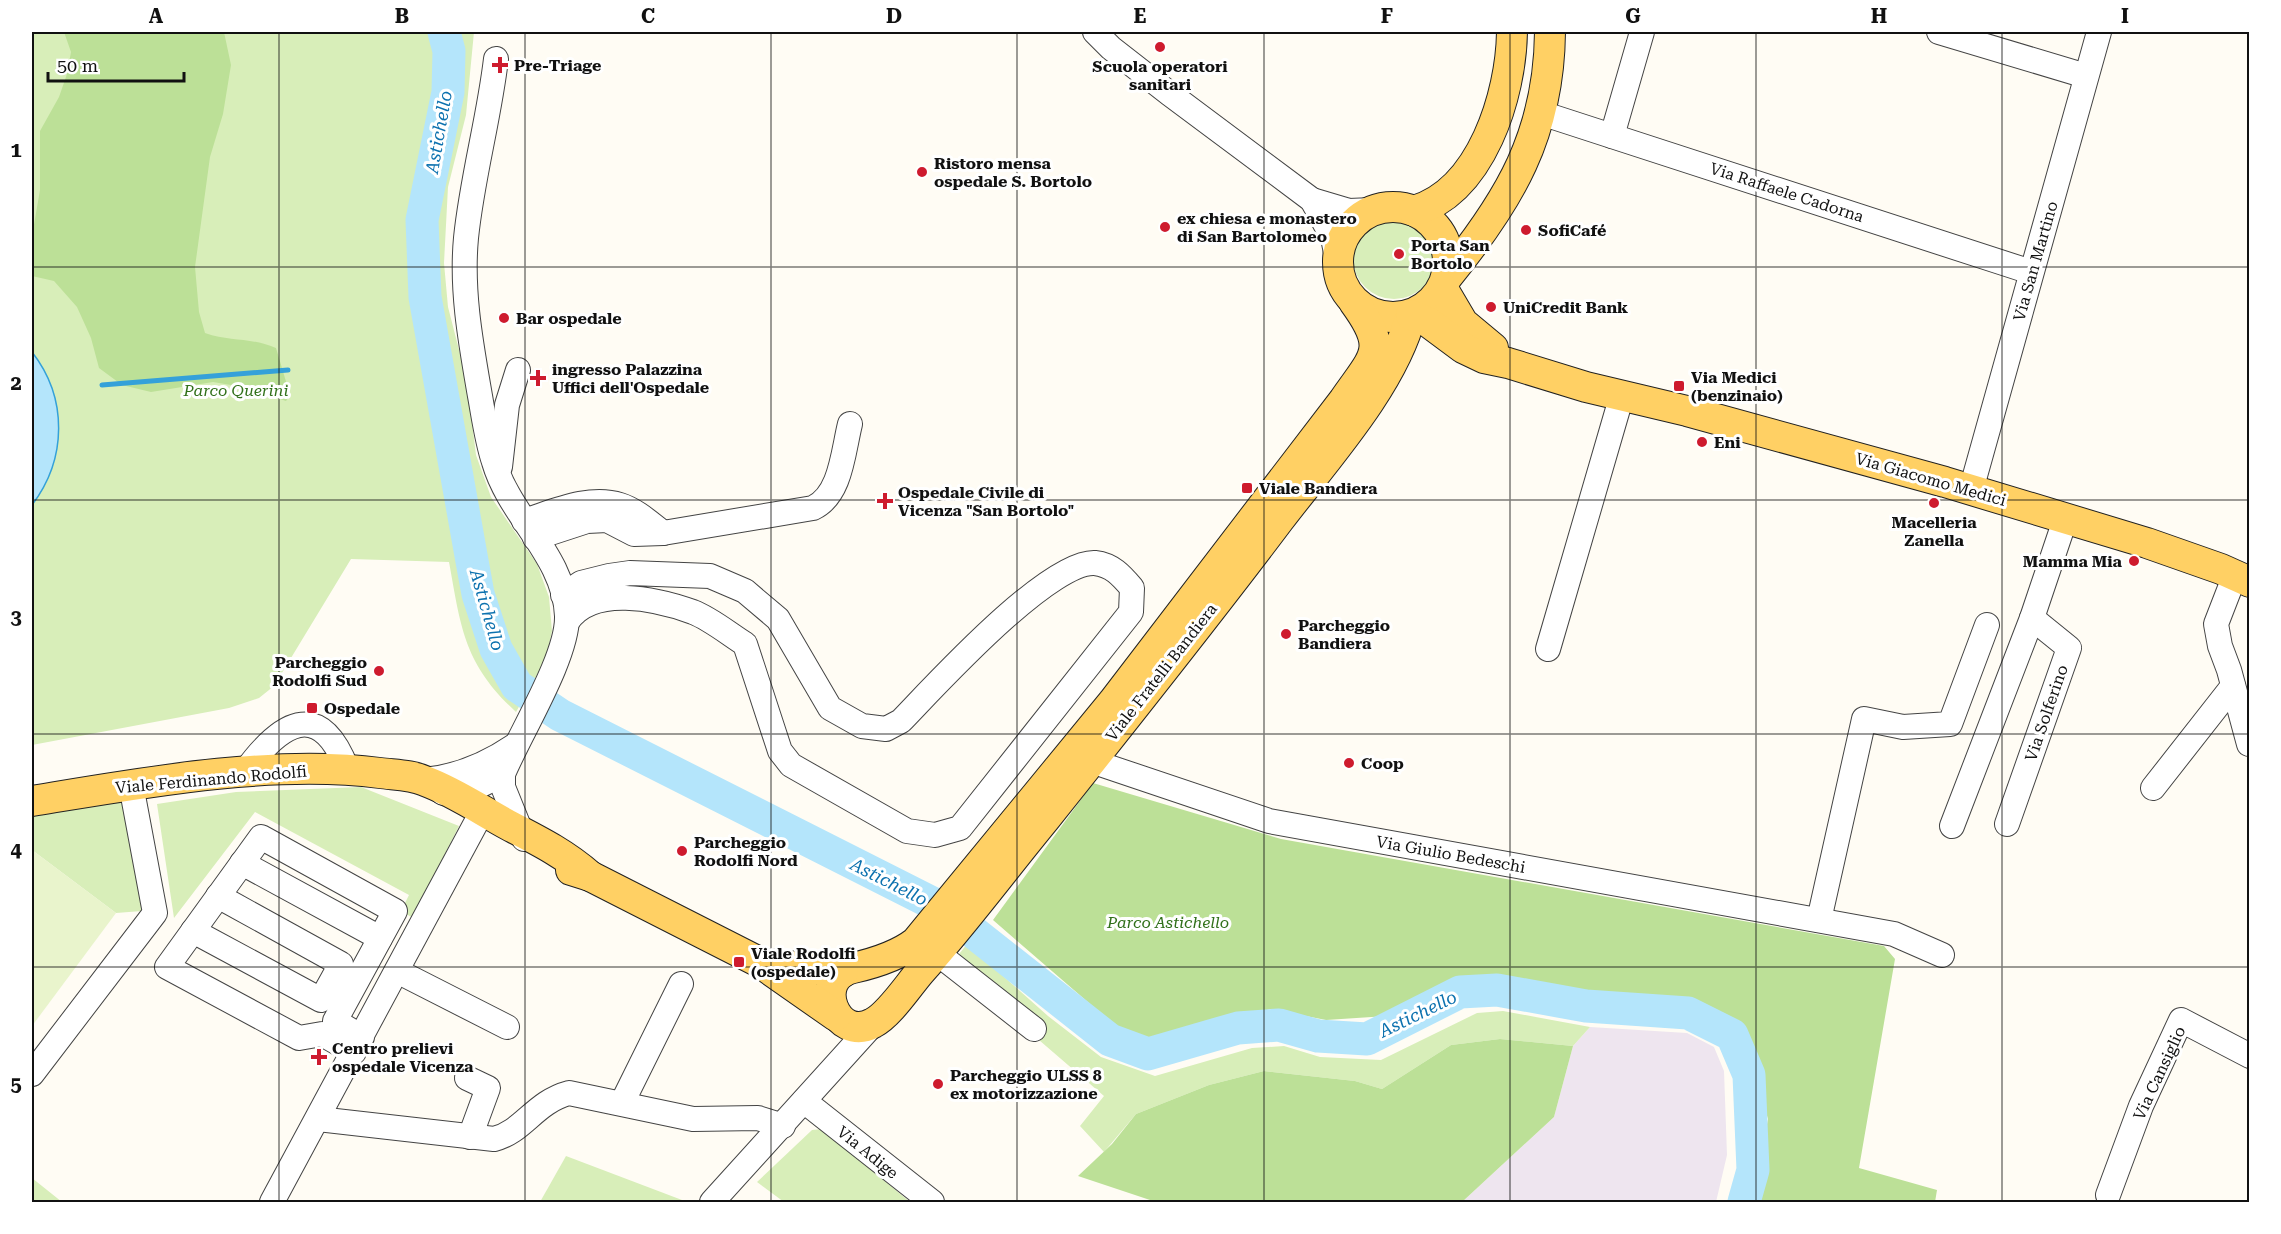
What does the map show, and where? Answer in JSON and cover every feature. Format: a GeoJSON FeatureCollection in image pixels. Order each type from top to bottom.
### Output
{"type":"FeatureCollection","features":[{"type":"Feature","properties":{"kind":"main road"},"geometry":{"type":"LineString","coordinates":[[1414,211],[1430,206],[1446,195],[1486,142],[1503,98],[1512,52],[1512,32]]}},
{"type":"Feature","properties":{"kind":"main road"},"geometry":{"type":"LineString","coordinates":[[1445,283],[1448,257],[1443,238],[1436,226],[1414,211],[1399,207],[1372,210],[1356,221],[1346,233],[1340,247],[1338,262],[1345,289],[1354,302],[1379,316],[1394,318],[1411,315],[1434,301],[1504,198],[1523,163],[1542,113],[1550,32]]}},
{"type":"Feature","properties":{"kind":"main road","name":"Via Giacomo Medici"},"geometry":{"type":"LineString","coordinates":[[1445,283],[1463,323],[1508,363]]}},
{"type":"Feature","properties":{"kind":"main road","name":"Viale Fratelli Bandiera"},"geometry":{"type":"LineString","coordinates":[[880,1017],[968,896],[1284,482],[1362,374],[1374,351],[1376,340],[1370,324],[1354,302]]}},
{"type":"Feature","properties":{"kind":"main road","name":"Via Giacomo Medici"},"geometry":{"type":"LineString","coordinates":[[1411,315],[1428,322],[1462,348],[1484,358],[2066,517],[2242,578]]}},
{"type":"Feature","properties":{"kind":"main road","name":"Viale Fratelli Bandiera"},"geometry":{"type":"LineString","coordinates":[[968,896],[1091,761],[1237,576],[1389,369],[1411,315]]}},
{"type":"Feature","properties":{"kind":"main road","name":"Via Giacomo Medici"},"geometry":{"type":"LineString","coordinates":[[1389,369],[1412,348],[1427,343],[1462,348]]}},
{"type":"Feature","properties":{"kind":"main road","name":"Viale Ferdinando Rodolfi"},"geometry":{"type":"LineString","coordinates":[[32,801],[131,785],[244,773],[347,769],[390,775],[451,793],[535,844]]}},
{"type":"Feature","properties":{"kind":"main road","name":"Viale Ferdinando Rodolfi"},"geometry":{"type":"LineString","coordinates":[[420,785],[476,824],[569,857],[590,876],[759,962],[839,1019]]}},
{"type":"Feature","properties":{"kind":"main road","name":"Viale Fratelli Bandiera"},"geometry":{"type":"LineString","coordinates":[[839,1019],[830,1001],[830,992],[837,978],[851,970],[938,939]]}},
{"type":"Feature","properties":{"kind":"main road","name":"Viale Ferdinando Rodolfi"},"geometry":{"type":"LineString","coordinates":[[759,962],[851,970]]}},
{"type":"Feature","properties":{"kind":"main road"},"geometry":{"type":"LineString","coordinates":[[839,1019],[858,1027],[880,1017],[888,991],[885,982],[870,969],[851,970]]}},
{"type":"Feature","properties":{"kind":"street"},"geometry":{"type":"LineString","coordinates":[[1095,32],[1154,81],[1312,200],[1349,211],[1372,210]]}},
{"type":"Feature","properties":{"kind":"street"},"geometry":{"type":"LineString","coordinates":[[1612,136],[1642,32]]}},
{"type":"Feature","properties":{"kind":"street"},"geometry":{"type":"LineString","coordinates":[[1939,32],[2086,76]]}},
{"type":"Feature","properties":{"kind":"street","name":"Via San Martino"},"geometry":{"type":"LineString","coordinates":[[1971,490],[2099,32]]}},
{"type":"Feature","properties":{"kind":"street"},"geometry":{"type":"LineString","coordinates":[[496,59],[466,239],[465,296],[485,423],[499,475],[509,501],[550,562],[563,595],[567,622],[564,646],[514,746],[503,774],[502,787],[535,844]]}},
{"type":"Feature","properties":{"kind":"street","name":"Via Raffaele Cadorna"},"geometry":{"type":"LineString","coordinates":[[1542,113],[2031,272]]}},
{"type":"Feature","properties":{"kind":"street"},"geometry":{"type":"LineString","coordinates":[[1312,200],[1333,238],[1338,262]]}},
{"type":"Feature","properties":{"kind":"street"},"geometry":{"type":"LineString","coordinates":[[499,475],[507,405],[518,370]]}},
{"type":"Feature","properties":{"kind":"street"},"geometry":{"type":"LineString","coordinates":[[1548,649],[1622,395]]}},
{"type":"Feature","properties":{"kind":"street"},"geometry":{"type":"LineString","coordinates":[[530,530],[607,520],[634,534],[663,533],[800,512],[822,504],[835,485],[850,424]]}},
{"type":"Feature","properties":{"kind":"street"},"geometry":{"type":"LineString","coordinates":[[530,530],[579,504],[609,503],[620,505],[637,514],[663,533]]}},
{"type":"Feature","properties":{"kind":"street"},"geometry":{"type":"LineString","coordinates":[[1952,826],[2032,618],[2066,517]]}},
{"type":"Feature","properties":{"kind":"street"},"geometry":{"type":"LineString","coordinates":[[634,534],[630,573],[639,600]]}},
{"type":"Feature","properties":{"kind":"street"},"geometry":{"type":"LineString","coordinates":[[563,595],[581,583],[630,573],[710,576],[745,591],[778,619],[830,708],[862,726],[886,729],[901,721],[999,621],[1069,570],[1094,563],[1116,569],[1132,588],[1131,612],[960,828],[935,835],[907,831],[791,765],[780,751],[745,644],[694,613],[639,600],[596,600],[582,607],[567,622]]}},
{"type":"Feature","properties":{"kind":"street","name":"Via Giacomo Medici"},"geometry":{"type":"LineString","coordinates":[[2242,578],[2216,624],[2220,646],[2249,744]]}},
{"type":"Feature","properties":{"kind":"street","name":"Via Solferino"},"geometry":{"type":"LineString","coordinates":[[2007,824],[2069,648],[2032,618]]}},
{"type":"Feature","properties":{"kind":"street"},"geometry":{"type":"LineString","coordinates":[[1819,920],[1864,719],[1903,727],[1950,724],[1987,625]]}},
{"type":"Feature","properties":{"kind":"street"},"geometry":{"type":"LineString","coordinates":[[2153,788],[2233,686]]}},
{"type":"Feature","properties":{"kind":"street"},"geometry":{"type":"LineString","coordinates":[[244,773],[263,747],[282,731],[310,724],[324,732],[339,747],[347,769]]}},
{"type":"Feature","properties":{"kind":"street"},"geometry":{"type":"LineString","coordinates":[[420,785],[482,766],[514,746]]}},
{"type":"Feature","properties":{"kind":"street"},"geometry":{"type":"LineString","coordinates":[[514,746],[517,788],[535,844]]}},
{"type":"Feature","properties":{"kind":"street","name":"Via Giulio Bedeschi"},"geometry":{"type":"LineString","coordinates":[[1091,761],[1269,821],[1894,934],[1942,955]]}},
{"type":"Feature","properties":{"kind":"street"},"geometry":{"type":"LineString","coordinates":[[451,793],[471,790],[503,774]]}},
{"type":"Feature","properties":{"kind":"street"},"geometry":{"type":"LineString","coordinates":[[32,1074],[155,913],[131,785]]}},
{"type":"Feature","properties":{"kind":"street"},"geometry":{"type":"LineString","coordinates":[[272,1203],[476,824]]}},
{"type":"Feature","properties":{"kind":"street"},"geometry":{"type":"LineString","coordinates":[[261,837],[395,911],[335,1021],[358,1044],[322,1034],[299,1038],[167,967],[261,837]]}},
{"type":"Feature","properties":{"kind":"street"},"geometry":{"type":"LineString","coordinates":[[242,863],[380,938]]}},
{"type":"Feature","properties":{"kind":"street"},"geometry":{"type":"LineString","coordinates":[[193,931],[321,1000],[341,964],[218,896]]}},
{"type":"Feature","properties":{"kind":"street"},"geometry":{"type":"LineString","coordinates":[[938,939],[1034,1029]]}},
{"type":"Feature","properties":{"kind":"street"},"geometry":{"type":"LineString","coordinates":[[397,971],[507,1027]]}},
{"type":"Feature","properties":{"kind":"street"},"geometry":{"type":"LineString","coordinates":[[622,1103],[681,984]]}},
{"type":"Feature","properties":{"kind":"street","name":"Viale Fratelli Bandiera"},"geometry":{"type":"LineString","coordinates":[[712,1203],[880,1017]]}},
{"type":"Feature","properties":{"kind":"street","name":"Viale Fratelli Bandiera"},"geometry":{"type":"LineString","coordinates":[[811,1093],[839,1019]]}},
{"type":"Feature","properties":{"kind":"street","name":"Via Cansiglio"},"geometry":{"type":"LineString","coordinates":[[2108,1195],[2141,1106],[2181,1020],[2250,1056]]}},
{"type":"Feature","properties":{"kind":"street"},"geometry":{"type":"LineString","coordinates":[[467,1078],[489,1088],[470,1137]]}},
{"type":"Feature","properties":{"kind":"street"},"geometry":{"type":"LineString","coordinates":[[318,1119],[494,1139],[507,1136],[541,1105],[554,1097],[569,1093],[693,1119],[758,1118],[783,1126]]}},
{"type":"Feature","properties":{"kind":"street","name":"Via Adige"},"geometry":{"type":"LineString","coordinates":[[811,1093],[933,1203]]}},
{"type":"Feature","properties":{"kind":"shaded area"},"geometry":{"type":"Polygon","coordinates":[[[1590,1027],[1687,1033],[1714,1047],[1724,1071],[1727,1155],[1716,1202],[1462,1202],[1554,1117],[1573,1046],[1590,1027]]]}},
{"type":"Feature","properties":{"kind":"green space","name":"Parco Querini"},"geometry":{"type":"Polygon","coordinates":[[[32,32],[474,32],[466,115],[448,187],[444,263],[448,307],[467,381],[476,455],[491,497],[537,564],[549,597],[552,631],[546,659],[516,712],[485,678],[475,661],[457,607],[449,562],[351,559],[274,686],[259,698],[229,708],[32,745],[32,32]]]}},
{"type":"Feature","properties":{"kind":"green space"},"geometry":{"type":"Polygon","coordinates":[[[64,32],[224,32],[231,65],[223,114],[210,157],[195,267],[199,312],[205,333],[223,338],[258,342],[276,348],[290,395],[286,401],[249,388],[213,382],[151,392],[122,385],[99,368],[91,338],[77,307],[54,281],[32,276],[32,236],[40,190],[40,131],[59,97],[67,74],[71,52],[64,32]]]}},
{"type":"Feature","properties":{"kind":"green space"},"geometry":{"type":"Polygon","coordinates":[[[1394,217],[1410,220],[1423,229],[1432,242],[1435,258],[1432,274],[1423,287],[1410,296],[1394,299],[1378,296],[1365,287],[1356,274],[1353,258],[1356,242],[1365,229],[1378,220],[1394,217]]]}},
{"type":"Feature","properties":{"kind":"green space","name":"Parco Astichello"},"geometry":{"type":"Polygon","coordinates":[[[1093,783],[1281,839],[1884,946],[1895,959],[1859,1168],[1937,1190],[1935,1202],[1752,1202],[1768,1119],[1742,1029],[1655,1001],[1467,979],[1387,1016],[1326,1020],[1270,1009],[1166,1042],[1138,1041],[1119,1029],[993,920],[1093,783]]]}},
{"type":"Feature","properties":{"kind":"green space"},"geometry":{"type":"Polygon","coordinates":[[[361,787],[459,826],[413,918],[401,911],[409,895],[255,812],[174,918],[157,804],[236,792],[361,787]]]}},
{"type":"Feature","properties":{"kind":"green space"},"geometry":{"type":"Polygon","coordinates":[[[125,802],[142,911],[116,913],[32,850],[32,813],[125,802]]]}},
{"type":"Feature","properties":{"kind":"green space"},"geometry":{"type":"Polygon","coordinates":[[[32,850],[116,913],[32,1026],[32,850]]]}},
{"type":"Feature","properties":{"kind":"green space"},"geometry":{"type":"Polygon","coordinates":[[[967,944],[1048,1016],[1101,1057],[1155,1076],[1252,1048],[1284,1046],[1320,1057],[1381,1060],[1477,1013],[1503,1011],[1590,1027],[1573,1046],[1500,1039],[1451,1045],[1382,1089],[1355,1081],[1264,1071],[1209,1085],[1136,1114],[1104,1152],[1080,1126],[1104,1096],[1032,1034],[956,958],[967,944]]]}},
{"type":"Feature","properties":{"kind":"green space"},"geometry":{"type":"Polygon","coordinates":[[[1500,1039],[1573,1046],[1554,1117],[1462,1202],[1156,1202],[1078,1176],[1112,1144],[1136,1114],[1209,1085],[1264,1071],[1355,1081],[1382,1089],[1451,1045],[1500,1039]]]}},
{"type":"Feature","properties":{"kind":"green space"},"geometry":{"type":"Polygon","coordinates":[[[822,1129],[910,1202],[784,1202],[757,1182],[812,1130],[822,1129]]]}},
{"type":"Feature","properties":{"kind":"green space"},"geometry":{"type":"Polygon","coordinates":[[[566,1156],[682,1200],[680,1202],[540,1202],[566,1156]]]}},
{"type":"Feature","properties":{"kind":"green space"},"geometry":{"type":"Polygon","coordinates":[[[32,1178],[62,1202],[32,1202],[32,1178]]]}},
{"type":"Feature","properties":{"kind":"water"},"geometry":{"type":"Polygon","coordinates":[[[32,352],[44,370],[52,389],[59,428],[52,468],[44,487],[32,505],[32,352]]]}},
{"type":"Feature","properties":{"kind":"waterway","name":"Astichello"},"geometry":{"type":"LineString","coordinates":[[444,32],[449,51],[448,92],[422,220],[425,297],[478,594],[496,649],[517,686],[560,715],[944,909],[1110,1040],[1148,1054],[1238,1028],[1279,1025],[1318,1036],[1367,1039],[1460,992],[1497,990],[1586,1006],[1688,1013],[1732,1035],[1749,1075],[1753,1170],[1744,1202]]}},
{"type":"Feature","properties":{"kind":"waterway"},"geometry":{"type":"LineString","coordinates":[[102,385],[288,370]]}},
{"type":"Feature","properties":{"kind":"place","name":"Scuola operatori sanitari"},"geometry":{"type":"Point","coordinates":[1160,47]}},
{"type":"Feature","properties":{"kind":"place","name":"Pre-Triage"},"geometry":{"type":"Point","coordinates":[500,65]}},
{"type":"Feature","properties":{"kind":"place","name":"Ristoro mensa ospedale S. Bortolo"},"geometry":{"type":"Point","coordinates":[922,172]}},
{"type":"Feature","properties":{"kind":"place","name":"ex chiesa e monastero di San Bartolomeo"},"geometry":{"type":"Point","coordinates":[1165,227]}},
{"type":"Feature","properties":{"kind":"place","name":"SofiCafé"},"geometry":{"type":"Point","coordinates":[1526,230]}},
{"type":"Feature","properties":{"kind":"place","name":"Porta San Bortolo"},"geometry":{"type":"Point","coordinates":[1399,254]}},
{"type":"Feature","properties":{"kind":"place","name":"UniCredit Bank"},"geometry":{"type":"Point","coordinates":[1491,307]}},
{"type":"Feature","properties":{"kind":"place","name":"Bar ospedale"},"geometry":{"type":"Point","coordinates":[504,318]}},
{"type":"Feature","properties":{"kind":"place","name":"ingresso Palazzina Uffici dell'Ospedale"},"geometry":{"type":"Point","coordinates":[538,378]}},
{"type":"Feature","properties":{"kind":"place","name":"Via Medici (benzinaio)"},"geometry":{"type":"Point","coordinates":[1679,386]}},
{"type":"Feature","properties":{"kind":"place","name":"Eni"},"geometry":{"type":"Point","coordinates":[1702,442]}},
{"type":"Feature","properties":{"kind":"place","name":"Viale Bandiera"},"geometry":{"type":"Point","coordinates":[1247,488]}},
{"type":"Feature","properties":{"kind":"place","name":"Ospedale Civile di Vicenza \"San Bortolo\""},"geometry":{"type":"Point","coordinates":[885,501]}},
{"type":"Feature","properties":{"kind":"place","name":"Macelleria Zanella"},"geometry":{"type":"Point","coordinates":[1934,503]}},
{"type":"Feature","properties":{"kind":"place","name":"Mamma Mia"},"geometry":{"type":"Point","coordinates":[2134,561]}},
{"type":"Feature","properties":{"kind":"place","name":"Parcheggio Bandiera"},"geometry":{"type":"Point","coordinates":[1286,634]}},
{"type":"Feature","properties":{"kind":"place","name":"Parcheggio Rodolfi Sud"},"geometry":{"type":"Point","coordinates":[379,671]}},
{"type":"Feature","properties":{"kind":"place","name":"Ospedale"},"geometry":{"type":"Point","coordinates":[312,708]}},
{"type":"Feature","properties":{"kind":"place","name":"Coop"},"geometry":{"type":"Point","coordinates":[1349,763]}},
{"type":"Feature","properties":{"kind":"place","name":"Parcheggio Rodolfi Nord"},"geometry":{"type":"Point","coordinates":[682,851]}},
{"type":"Feature","properties":{"kind":"place","name":"Viale Rodolfi (ospedale)"},"geometry":{"type":"Point","coordinates":[739,962]}},
{"type":"Feature","properties":{"kind":"place","name":"Centro prelievi ospedale Vicenza"},"geometry":{"type":"Point","coordinates":[319,1057]}},
{"type":"Feature","properties":{"kind":"place","name":"Parcheggio ULSS 8 ex motorizzazione"},"geometry":{"type":"Point","coordinates":[938,1084]}}]}
